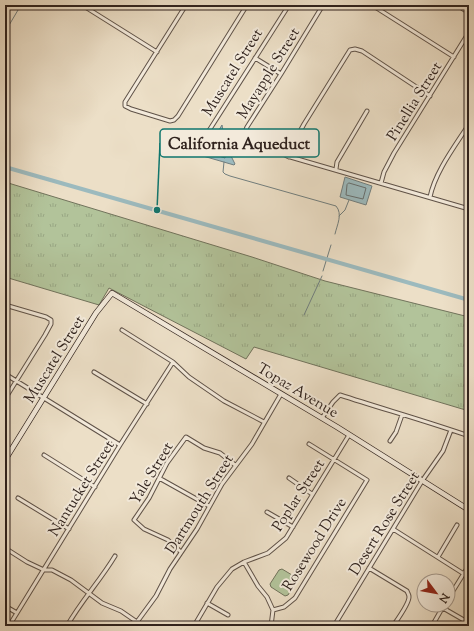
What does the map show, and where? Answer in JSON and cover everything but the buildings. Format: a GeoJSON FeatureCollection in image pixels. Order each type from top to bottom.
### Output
{"type":"FeatureCollection","features":[{"type":"Feature","properties":{"kind":"street"},"geometry":{"type":"LineString","coordinates":[[82,5],[157,52]]}},
{"type":"Feature","properties":{"kind":"street"},"geometry":{"type":"LineString","coordinates":[[186,5],[125,102],[126,106],[131,109],[170,121],[174,120],[178,116],[247,5]]}},
{"type":"Feature","properties":{"kind":"street","name":"Muscatel Street"},"geometry":{"type":"LineString","coordinates":[[196,151],[289,5]]}},
{"type":"Feature","properties":{"kind":"street","name":"Mayapple Street"},"geometry":{"type":"LineString","coordinates":[[289,157],[251,138],[245,132],[323,5]]}},
{"type":"Feature","properties":{"kind":"street"},"geometry":{"type":"LineString","coordinates":[[457,5],[469,13]]}},
{"type":"Feature","properties":{"kind":"street"},"geometry":{"type":"LineString","coordinates":[[375,7],[454,57]]}},
{"type":"Feature","properties":{"kind":"street","name":"Pinellia Street"},"geometry":{"type":"LineString","coordinates":[[382,183],[384,172],[394,153],[469,32]]}},
{"type":"Feature","properties":{"kind":"street"},"geometry":{"type":"LineString","coordinates":[[430,96],[362,51],[354,49],[350,50],[304,124],[292,146],[289,157],[469,209]]}},
{"type":"Feature","properties":{"kind":"street"},"geometry":{"type":"LineString","coordinates":[[255,58],[281,74]]}},
{"type":"Feature","properties":{"kind":"street"},"geometry":{"type":"LineString","coordinates":[[336,170],[337,162],[367,111]]}},
{"type":"Feature","properties":{"kind":"street"},"geometry":{"type":"LineString","coordinates":[[430,197],[431,189],[438,175],[469,124]]}},
{"type":"Feature","properties":{"kind":"street","name":"Muscatel Street"},"geometry":{"type":"LineString","coordinates":[[5,460],[96,313],[112,293]]}},
{"type":"Feature","properties":{"kind":"street","name":"Topaz Avenue"},"geometry":{"type":"LineString","coordinates":[[112,293],[322,418],[468,508]]}},
{"type":"Feature","properties":{"kind":"street"},"geometry":{"type":"LineString","coordinates":[[5,305],[46,317],[51,320],[51,324],[45,335],[5,399]]}},
{"type":"Feature","properties":{"kind":"street"},"geometry":{"type":"LineString","coordinates":[[122,330],[173,362],[189,377],[207,389],[264,422]]}},
{"type":"Feature","properties":{"kind":"street","name":"Nantucket Street"},"geometry":{"type":"LineString","coordinates":[[9,626],[120,445],[173,362]]}},
{"type":"Feature","properties":{"kind":"street"},"geometry":{"type":"LineString","coordinates":[[94,372],[147,404]]}},
{"type":"Feature","properties":{"kind":"street"},"geometry":{"type":"LineString","coordinates":[[5,374],[120,445]]}},
{"type":"Feature","properties":{"kind":"street","name":"Dartmouth Street"},"geometry":{"type":"LineString","coordinates":[[134,626],[156,596],[170,570],[197,529],[222,484],[252,444],[281,394]]}},
{"type":"Feature","properties":{"kind":"street"},"geometry":{"type":"LineString","coordinates":[[322,418],[340,395],[402,415],[436,424],[469,436]]}},
{"type":"Feature","properties":{"kind":"street"},"geometry":{"type":"LineString","coordinates":[[390,441],[396,432],[402,415]]}},
{"type":"Feature","properties":{"kind":"street","name":"Desert Rose Street"},"geometry":{"type":"LineString","coordinates":[[334,626],[422,481],[443,450],[451,430]]}},
{"type":"Feature","properties":{"kind":"street","name":"Poplar Street"},"geometry":{"type":"LineString","coordinates":[[194,626],[217,587],[232,569],[244,562],[268,553],[286,538],[349,435]]}},
{"type":"Feature","properties":{"kind":"street","name":"Yale Street"},"geometry":{"type":"LineString","coordinates":[[182,552],[168,540],[144,529],[134,520],[149,498],[167,463],[186,436],[204,448],[220,453],[235,465]]}},
{"type":"Feature","properties":{"kind":"street"},"geometry":{"type":"LineString","coordinates":[[308,444],[335,459]]}},
{"type":"Feature","properties":{"kind":"street"},"geometry":{"type":"LineString","coordinates":[[44,456],[95,487]]}},
{"type":"Feature","properties":{"kind":"street","name":"Rosewood Drive"},"geometry":{"type":"LineString","coordinates":[[273,610],[284,607],[295,598],[367,480],[335,459]]}},
{"type":"Feature","properties":{"kind":"street"},"geometry":{"type":"LineString","coordinates":[[159,478],[209,506]]}},
{"type":"Feature","properties":{"kind":"street"},"geometry":{"type":"LineString","coordinates":[[289,478],[312,494]]}},
{"type":"Feature","properties":{"kind":"street"},"geometry":{"type":"LineString","coordinates":[[18,498],[69,529]]}},
{"type":"Feature","properties":{"kind":"street"},"geometry":{"type":"LineString","coordinates":[[267,512],[293,527]]}},
{"type":"Feature","properties":{"kind":"street"},"geometry":{"type":"LineString","coordinates":[[438,557],[457,525]]}},
{"type":"Feature","properties":{"kind":"street"},"geometry":{"type":"LineString","coordinates":[[393,529],[464,574]]}},
{"type":"Feature","properties":{"kind":"street"},"geometry":{"type":"LineString","coordinates":[[5,548],[27,562],[44,570],[52,570],[71,580],[102,603],[121,611],[137,622]]}},
{"type":"Feature","properties":{"kind":"street"},"geometry":{"type":"LineString","coordinates":[[67,626],[73,614],[104,574],[115,556]]}},
{"type":"Feature","properties":{"kind":"street"},"geometry":{"type":"LineString","coordinates":[[244,562],[258,586],[267,597],[273,610],[271,626]]}},
{"type":"Feature","properties":{"kind":"street"},"geometry":{"type":"LineString","coordinates":[[456,586],[469,565]]}},
{"type":"Feature","properties":{"kind":"street"},"geometry":{"type":"LineString","coordinates":[[369,568],[406,592],[410,597],[393,626]]}},
{"type":"Feature","properties":{"kind":"street"},"geometry":{"type":"LineString","coordinates":[[207,603],[228,615]]}},
{"type":"Feature","properties":{"kind":"street"},"geometry":{"type":"LineString","coordinates":[[5,606],[17,613]]}},
{"type":"Feature","properties":{"kind":"street"},"geometry":{"type":"LineString","coordinates":[[432,626],[439,613]]}},
{"type":"Feature","properties":{"kind":"street"},"geometry":{"type":"LineString","coordinates":[[454,613],[469,623],[467,626]]}},
{"type":"Feature","properties":{"kind":"green space"},"geometry":{"type":"Polygon","coordinates":[[[5,182],[252,257],[325,281],[469,317],[469,411],[254,347],[246,359],[109,288],[99,305],[5,277],[5,182]]]}},
{"type":"Feature","properties":{"kind":"green space"},"geometry":{"type":"Polygon","coordinates":[[[282,569],[297,578],[297,581],[288,595],[285,596],[271,587],[270,584],[279,570],[282,569]]]}},
{"type":"Feature","properties":{"kind":"water"},"geometry":{"type":"Polygon","coordinates":[[[222,125],[225,144],[235,164],[234,165],[203,156],[222,125]]]}},
{"type":"Feature","properties":{"kind":"water"},"geometry":{"type":"Polygon","coordinates":[[[345,177],[372,186],[366,205],[340,197],[345,177]]]}},
{"type":"Feature","properties":{"kind":"waterway"},"geometry":{"type":"LineString","coordinates":[[5,32],[21,5]]}},
{"type":"Feature","properties":{"kind":"waterway"},"geometry":{"type":"LineString","coordinates":[[224,162],[223,172],[230,176],[336,206],[339,216],[335,234]]}},
{"type":"Feature","properties":{"kind":"waterway"},"geometry":{"type":"LineString","coordinates":[[5,167],[469,300]]}},
{"type":"Feature","properties":{"kind":"waterway"},"geometry":{"type":"LineString","coordinates":[[339,216],[345,210],[349,200]]}},
{"type":"Feature","properties":{"kind":"waterway"},"geometry":{"type":"LineString","coordinates":[[323,271],[331,245]]}},
{"type":"Feature","properties":{"kind":"waterway"},"geometry":{"type":"LineString","coordinates":[[304,315],[322,276]]}},
{"type":"Feature","properties":{"kind":"place","name":"California Aqueduct"},"geometry":{"type":"Point","coordinates":[157,210]}}]}
